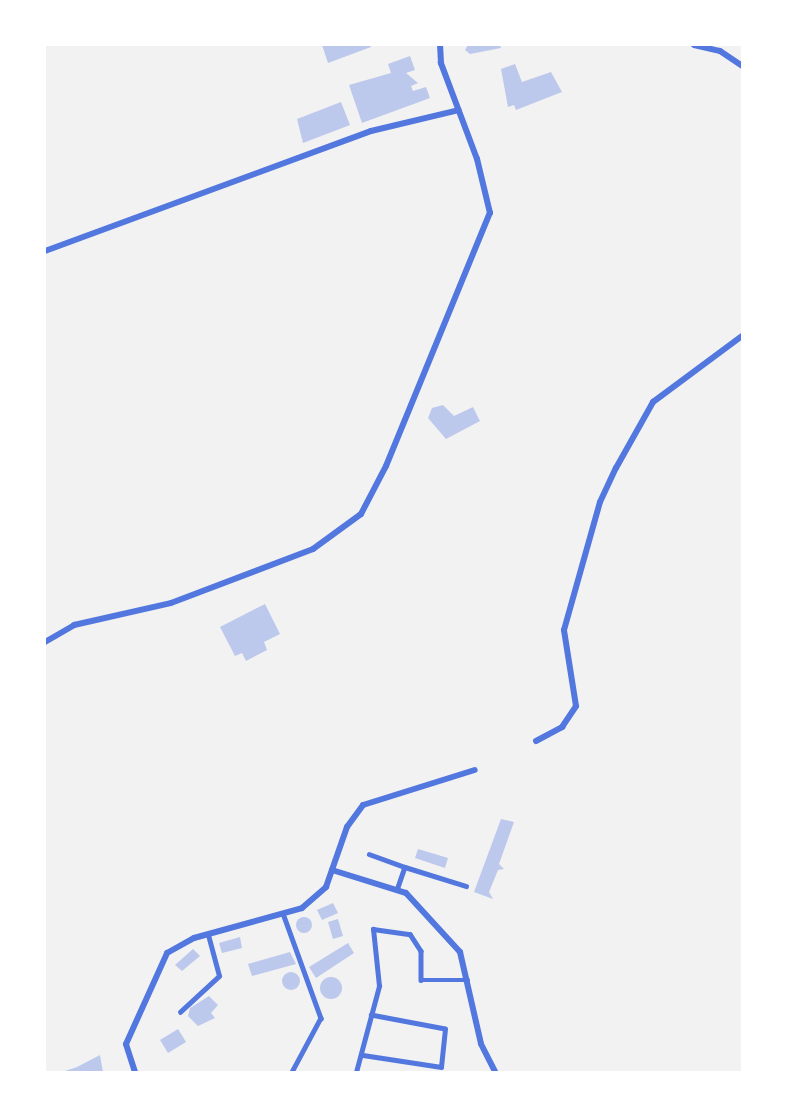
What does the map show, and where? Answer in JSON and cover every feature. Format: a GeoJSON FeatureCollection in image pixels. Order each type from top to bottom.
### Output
{"type":"FeatureCollection","features":[{"type":"Feature","properties":{"kind":"street"},"geometry":{"type":"LineString","coordinates":[[45,642],[74,625],[171,603],[314,549],[361,514],[488,224],[486,186],[441,63],[440,45]]}},
{"type":"Feature","properties":{"kind":"street"},"geometry":{"type":"LineString","coordinates":[[694,45],[720,51],[742,66]]}},
{"type":"Feature","properties":{"kind":"street"},"geometry":{"type":"LineString","coordinates":[[45,251],[371,130],[459,110]]}},
{"type":"Feature","properties":{"kind":"street"},"geometry":{"type":"LineString","coordinates":[[536,741],[562,728],[576,706],[564,630],[600,502],[616,468],[653,402],[742,336]]}},
{"type":"Feature","properties":{"kind":"street"},"geometry":{"type":"LineString","coordinates":[[135,1072],[126,1044],[158,968],[179,944],[284,916],[316,898],[332,870],[346,827],[363,805],[475,770]]}},
{"type":"Feature","properties":{"kind":"street"},"geometry":{"type":"LineString","coordinates":[[369,854],[466,886]]}},
{"type":"Feature","properties":{"kind":"street"},"geometry":{"type":"LineString","coordinates":[[397,890],[405,867]]}},
{"type":"Feature","properties":{"kind":"street"},"geometry":{"type":"LineString","coordinates":[[332,870],[397,890],[419,902],[460,952],[481,1044],[495,1072]]}},
{"type":"Feature","properties":{"kind":"street"},"geometry":{"type":"LineString","coordinates":[[284,916],[321,1018],[292,1072]]}},
{"type":"Feature","properties":{"kind":"street"},"geometry":{"type":"LineString","coordinates":[[356,1072],[363,1055],[379,971],[373,928],[410,934],[421,951],[422,980],[468,980]]}},
{"type":"Feature","properties":{"kind":"street"},"geometry":{"type":"LineString","coordinates":[[180,1012],[219,976],[208,935]]}},
{"type":"Feature","properties":{"kind":"street"},"geometry":{"type":"LineString","coordinates":[[363,1055],[441,1067],[445,1029],[371,1015]]}},
{"type":"Feature","properties":{"kind":"building"},"geometry":{"type":"Polygon","coordinates":[[[322,45],[370,45],[371,47],[328,63],[322,45]]]}},
{"type":"Feature","properties":{"kind":"building"},"geometry":{"type":"Polygon","coordinates":[[[468,45],[500,45],[501,48],[470,54],[465,50],[468,45]]]}},
{"type":"Feature","properties":{"kind":"building"},"geometry":{"type":"Polygon","coordinates":[[[410,56],[415,70],[406,73],[418,83],[411,86],[413,91],[426,87],[430,98],[362,123],[349,85],[391,73],[388,64],[410,56]]]}},
{"type":"Feature","properties":{"kind":"building"},"geometry":{"type":"Polygon","coordinates":[[[515,64],[522,82],[551,72],[562,92],[516,110],[514,105],[508,107],[501,69],[515,64]]]}},
{"type":"Feature","properties":{"kind":"building"},"geometry":{"type":"Polygon","coordinates":[[[341,102],[350,125],[303,143],[297,119],[341,102]]]}},
{"type":"Feature","properties":{"kind":"building"},"geometry":{"type":"Polygon","coordinates":[[[443,405],[454,416],[473,407],[480,421],[446,439],[428,418],[432,408],[443,405]]]}},
{"type":"Feature","properties":{"kind":"building"},"geometry":{"type":"Polygon","coordinates":[[[265,604],[280,634],[264,642],[267,650],[246,661],[242,653],[235,656],[220,627],[265,604]]]}},
{"type":"Feature","properties":{"kind":"building"},"geometry":{"type":"Polygon","coordinates":[[[501,819],[514,822],[499,864],[504,869],[498,870],[489,892],[493,899],[474,892],[501,819]]]}},
{"type":"Feature","properties":{"kind":"building"},"geometry":{"type":"Polygon","coordinates":[[[418,849],[448,858],[445,868],[415,858],[418,849]]]}},
{"type":"Feature","properties":{"kind":"building"},"geometry":{"type":"Polygon","coordinates":[[[333,903],[338,913],[322,920],[317,910],[333,903]]]}},
{"type":"Feature","properties":{"kind":"building"},"geometry":{"type":"Polygon","coordinates":[[[301,917],[307,917],[312,925],[310,931],[301,933],[296,928],[296,922],[301,917]]]}},
{"type":"Feature","properties":{"kind":"building"},"geometry":{"type":"Polygon","coordinates":[[[338,919],[343,936],[333,939],[328,922],[338,919]]]}},
{"type":"Feature","properties":{"kind":"building"},"geometry":{"type":"Polygon","coordinates":[[[240,937],[242,948],[222,953],[219,943],[240,937]]]}},
{"type":"Feature","properties":{"kind":"building"},"geometry":{"type":"Polygon","coordinates":[[[348,943],[354,953],[316,978],[309,967],[348,943]]]}},
{"type":"Feature","properties":{"kind":"building"},"geometry":{"type":"Polygon","coordinates":[[[193,949],[200,956],[182,971],[175,965],[193,949]]]}},
{"type":"Feature","properties":{"kind":"building"},"geometry":{"type":"Polygon","coordinates":[[[290,952],[296,964],[252,976],[248,964],[290,952]]]}},
{"type":"Feature","properties":{"kind":"building"},"geometry":{"type":"Polygon","coordinates":[[[291,972],[297,975],[300,981],[297,987],[291,990],[285,987],[282,981],[285,975],[291,972]]]}},
{"type":"Feature","properties":{"kind":"building"},"geometry":{"type":"Polygon","coordinates":[[[331,977],[339,980],[342,988],[339,996],[331,999],[323,996],[320,988],[323,980],[331,977]]]}},
{"type":"Feature","properties":{"kind":"building"},"geometry":{"type":"Polygon","coordinates":[[[209,996],[218,1005],[211,1013],[215,1018],[198,1026],[188,1016],[190,1008],[209,996]]]}},
{"type":"Feature","properties":{"kind":"building"},"geometry":{"type":"Polygon","coordinates":[[[178,1029],[186,1042],[168,1053],[160,1040],[178,1029]]]}},
{"type":"Feature","properties":{"kind":"building"},"geometry":{"type":"Polygon","coordinates":[[[100,1055],[103,1072],[62,1072],[77,1067],[100,1055]]]}}]}
